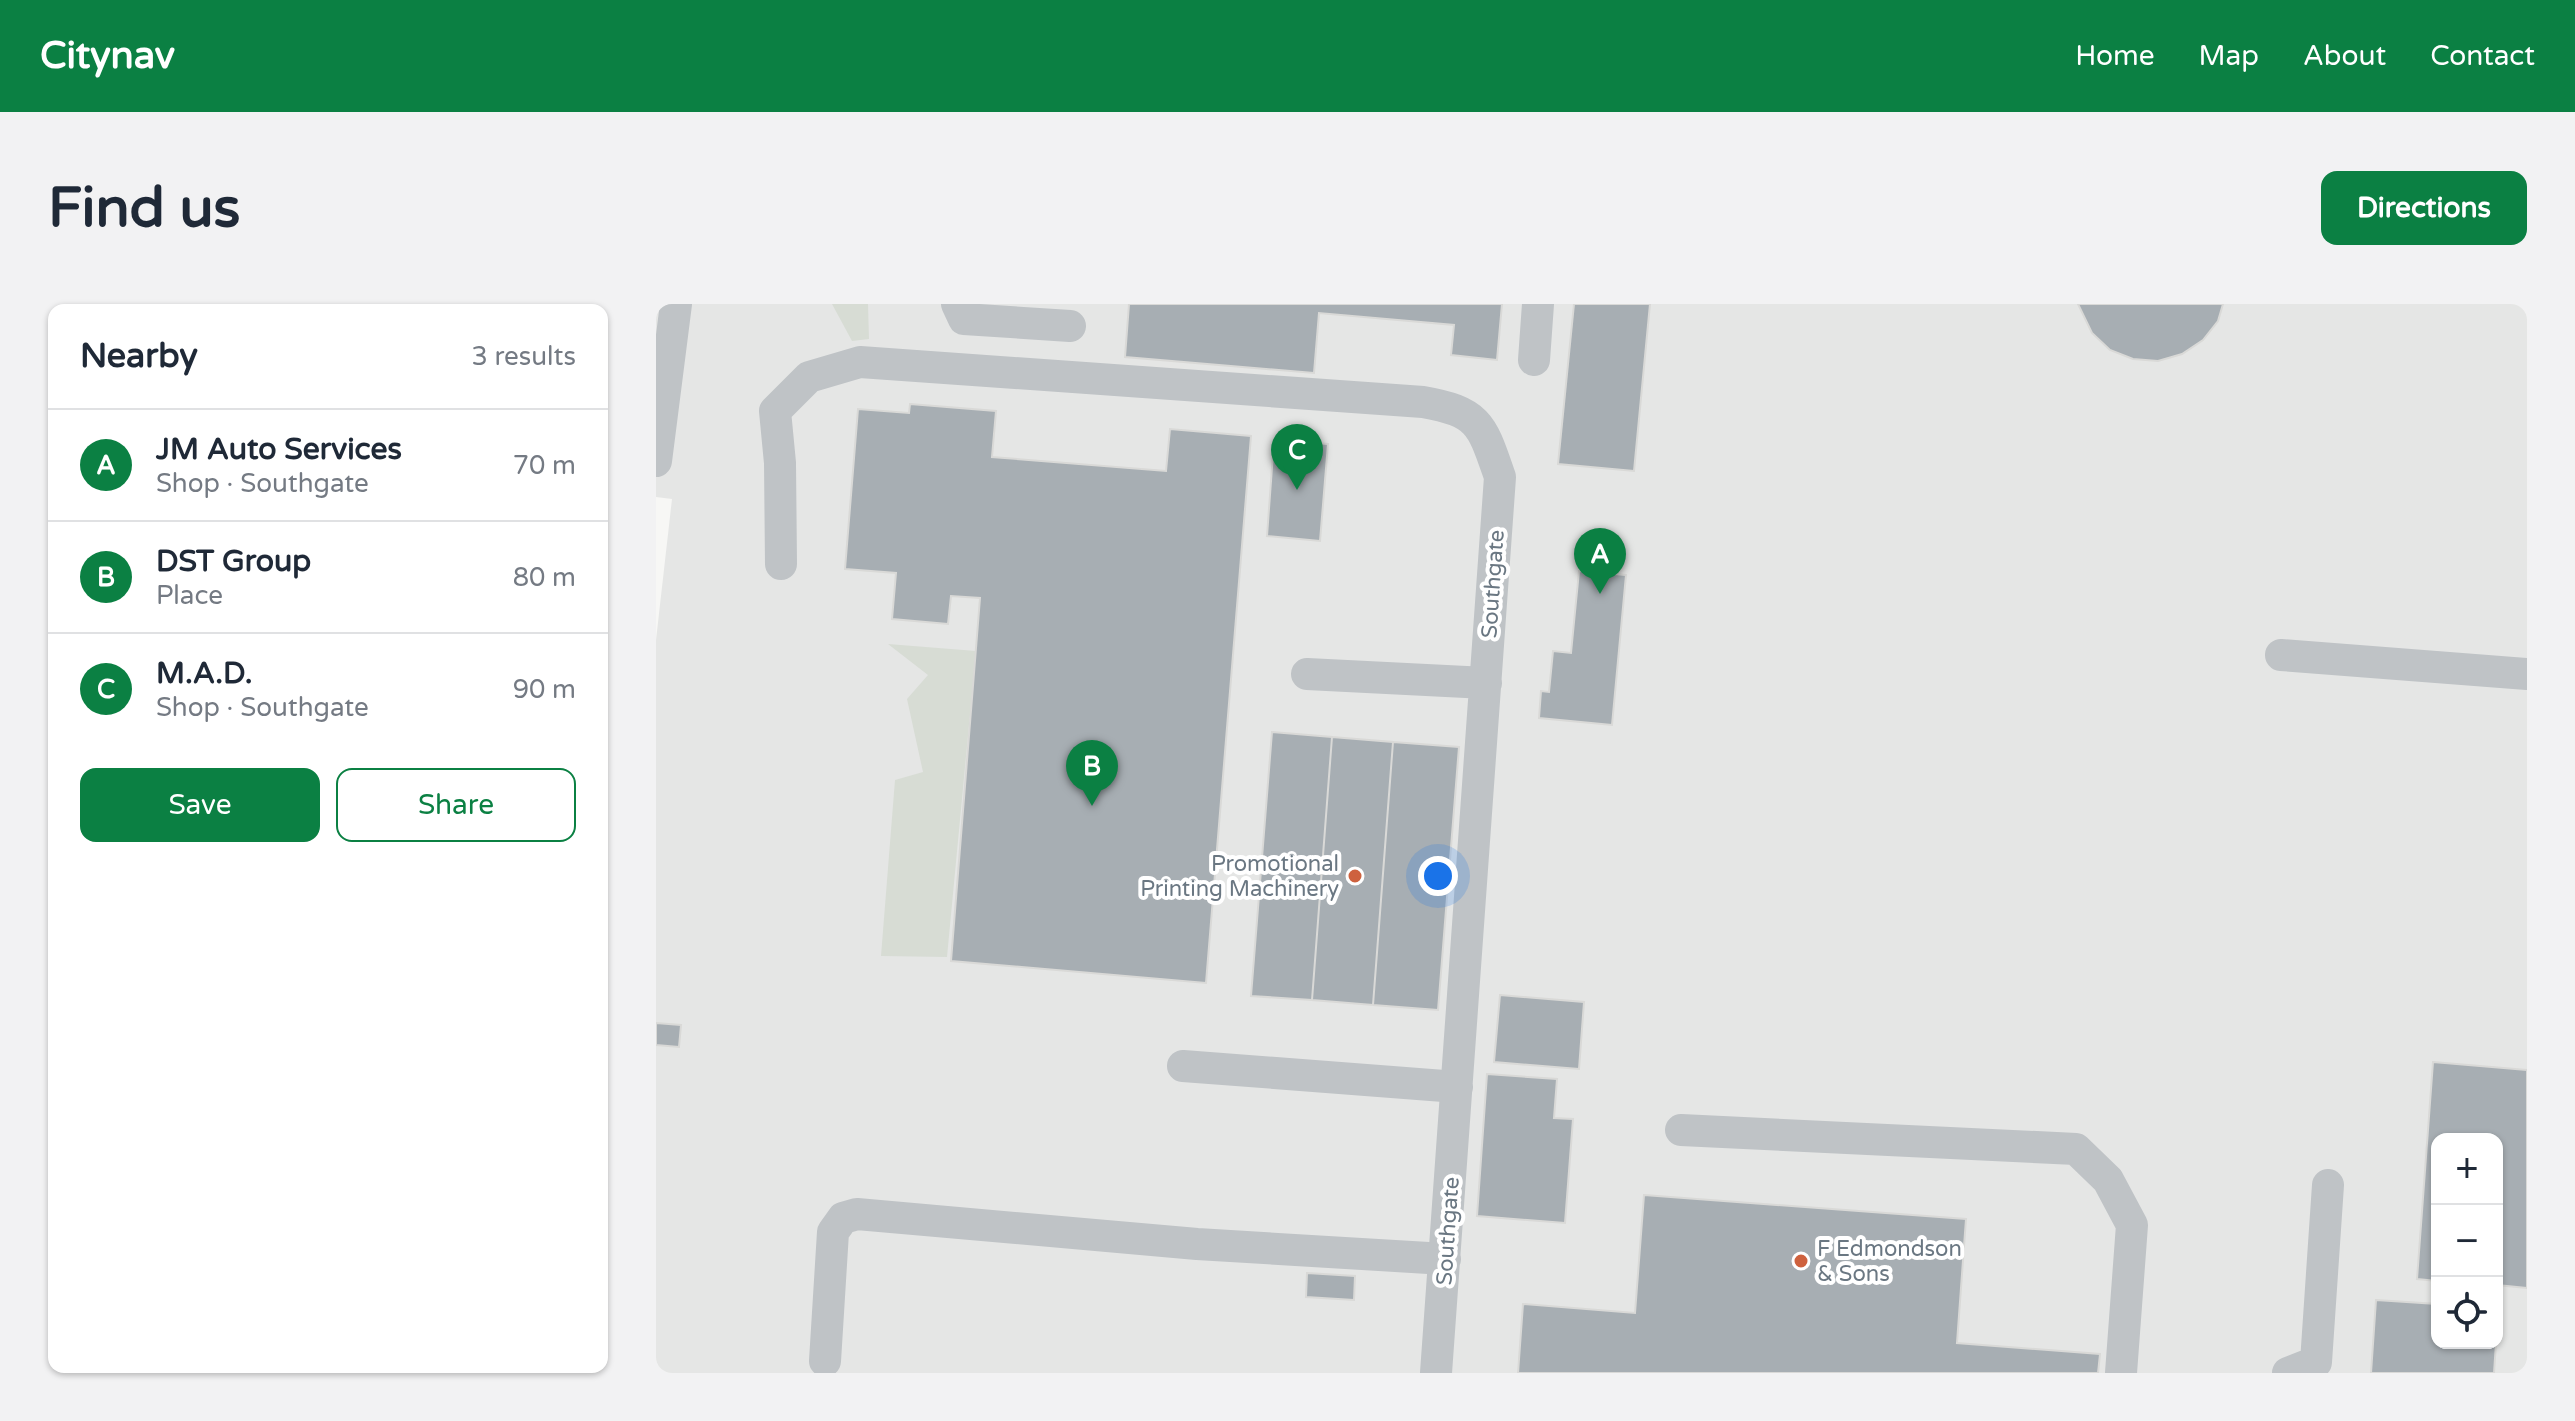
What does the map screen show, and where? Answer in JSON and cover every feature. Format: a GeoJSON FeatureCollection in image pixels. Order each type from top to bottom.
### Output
{"type":"FeatureCollection","features":[{"type":"Feature","properties":{"kind":"street"},"geometry":{"type":"LineString","coordinates":[[656,461],[676,304]]}},
{"type":"Feature","properties":{"kind":"street"},"geometry":{"type":"LineString","coordinates":[[957,304],[964,319],[1070,326]]}},
{"type":"Feature","properties":{"kind":"street"},"geometry":{"type":"LineString","coordinates":[[1534,360],[1538,304]]}},
{"type":"Feature","properties":{"kind":"street","name":"Southgate"},"geometry":{"type":"LineString","coordinates":[[781,564],[780,463],[775,411],[809,377],[860,362],[1423,402],[1460,409],[1485,434],[1500,477],[1436,1373]]}},
{"type":"Feature","properties":{"kind":"street"},"geometry":{"type":"LineString","coordinates":[[2281,655],[2527,674]]}},
{"type":"Feature","properties":{"kind":"street"},"geometry":{"type":"LineString","coordinates":[[1307,674],[1486,683]]}},
{"type":"Feature","properties":{"kind":"street"},"geometry":{"type":"LineString","coordinates":[[1183,1066],[1457,1087]]}},
{"type":"Feature","properties":{"kind":"street"},"geometry":{"type":"LineString","coordinates":[[1681,1130],[2076,1149],[2108,1180],[2132,1225],[2121,1373]]}},
{"type":"Feature","properties":{"kind":"street"},"geometry":{"type":"LineString","coordinates":[[2288,1373],[2316,1362],[2328,1185]]}},
{"type":"Feature","properties":{"kind":"street"},"geometry":{"type":"LineString","coordinates":[[825,1361],[833,1232],[843,1218],[857,1214],[1197,1244],[1445,1259]]}},
{"type":"Feature","properties":{"kind":"shaded area"},"geometry":{"type":"Polygon","coordinates":[[[656,304],[2527,304],[2527,1373],[656,1373],[656,640],[672,499],[656,497],[656,304]]]}},
{"type":"Feature","properties":{"kind":"shaded area"},"geometry":{"type":"Polygon","coordinates":[[[832,304],[868,304],[869,339],[852,341],[832,304]]]}},
{"type":"Feature","properties":{"kind":"shaded area"},"geometry":{"type":"Polygon","coordinates":[[[888,644],[976,651],[947,957],[881,956],[895,780],[923,772],[907,699],[928,675],[888,644]]]}},
{"type":"Feature","properties":{"kind":"building"},"geometry":{"type":"Polygon","coordinates":[[[1129,304],[1502,304],[1497,360],[1451,355],[1454,325],[1319,313],[1314,373],[1125,357],[1129,304]]]}},
{"type":"Feature","properties":{"kind":"building"},"geometry":{"type":"Polygon","coordinates":[[[1574,304],[1650,304],[1634,471],[1558,464],[1574,304]]]}},
{"type":"Feature","properties":{"kind":"building"},"geometry":{"type":"Polygon","coordinates":[[[2078,304],[2223,304],[2218,321],[2203,340],[2182,354],[2158,361],[2133,359],[2110,350],[2092,333],[2078,304]]]}},
{"type":"Feature","properties":{"kind":"building"},"geometry":{"type":"Polygon","coordinates":[[[910,404],[996,411],[992,457],[1166,471],[1170,429],[1251,436],[1206,983],[951,961],[980,598],[951,596],[948,624],[892,619],[896,573],[845,569],[858,409],[909,413],[910,404]]]}},
{"type":"Feature","properties":{"kind":"building"},"geometry":{"type":"Polygon","coordinates":[[[1274,440],[1328,444],[1320,541],[1267,536],[1274,440]]]}},
{"type":"Feature","properties":{"kind":"building"},"geometry":{"type":"Polygon","coordinates":[[[1579,571],[1626,575],[1612,725],[1539,718],[1541,691],[1549,692],[1553,651],[1571,653],[1579,571]]]}},
{"type":"Feature","properties":{"kind":"building"},"geometry":{"type":"Polygon","coordinates":[[[1272,732],[1332,737],[1312,1000],[1251,996],[1272,732]]]}},
{"type":"Feature","properties":{"kind":"building"},"geometry":{"type":"Polygon","coordinates":[[[1332,737],[1393,742],[1373,1005],[1312,1000],[1332,737]]]}},
{"type":"Feature","properties":{"kind":"building"},"geometry":{"type":"Polygon","coordinates":[[[1393,742],[1459,747],[1438,1010],[1373,1005],[1393,742]]]}},
{"type":"Feature","properties":{"kind":"building"},"geometry":{"type":"Polygon","coordinates":[[[1500,995],[1584,1002],[1579,1069],[1494,1062],[1500,995]]]}},
{"type":"Feature","properties":{"kind":"building"},"geometry":{"type":"Polygon","coordinates":[[[656,1023],[681,1025],[679,1047],[656,1045],[656,1023]]]}},
{"type":"Feature","properties":{"kind":"building"},"geometry":{"type":"Polygon","coordinates":[[[2433,1062],[2527,1070],[2527,1288],[2503,1286],[2503,1133],[2431,1133],[2431,1280],[2417,1279],[2433,1062]]]}},
{"type":"Feature","properties":{"kind":"building"},"geometry":{"type":"Polygon","coordinates":[[[1487,1074],[1557,1079],[1554,1118],[1573,1119],[1565,1223],[1477,1216],[1487,1074]]]}},
{"type":"Feature","properties":{"kind":"building","name":"F Edmondson & Sons"},"geometry":{"type":"Polygon","coordinates":[[[1644,1195],[1966,1219],[1957,1343],[2100,1354],[2098,1373],[1518,1373],[1523,1304],[1635,1313],[1644,1195]]]}},
{"type":"Feature","properties":{"kind":"building"},"geometry":{"type":"Polygon","coordinates":[[[1307,1273],[1355,1276],[1354,1300],[1306,1297],[1307,1273]]]}},
{"type":"Feature","properties":{"kind":"building"},"geometry":{"type":"Polygon","coordinates":[[[2376,1300],[2431,1304],[2431,1349],[2496,1349],[2494,1373],[2371,1373],[2376,1300]]]}},
{"type":"Feature","properties":{"kind":"place","name":"M.A.D."},"geometry":{"type":"Point","coordinates":[1297,490]}},
{"type":"Feature","properties":{"kind":"place","name":"JM Auto Services"},"geometry":{"type":"Point","coordinates":[1600,594]}},
{"type":"Feature","properties":{"kind":"place","name":"DST Group"},"geometry":{"type":"Point","coordinates":[1092,806]}},
{"type":"Feature","properties":{"kind":"place","name":"Promotional Printing Machinery"},"geometry":{"type":"Point","coordinates":[1355,876]}},
{"type":"Feature","properties":{"kind":"place","name":"F Edmondson & Sons"},"geometry":{"type":"Point","coordinates":[1801,1261]}}]}
